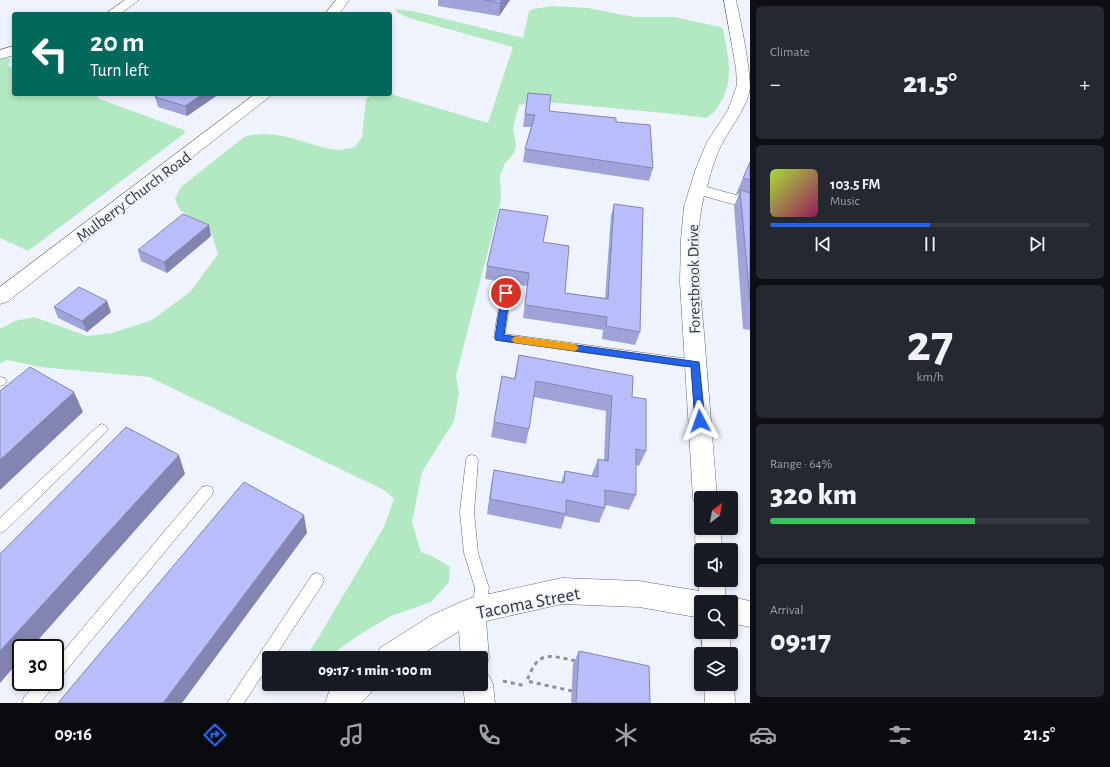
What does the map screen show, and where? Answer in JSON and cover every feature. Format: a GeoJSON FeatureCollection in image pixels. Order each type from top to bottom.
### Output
{"type":"FeatureCollection","features":[{"type":"Feature","properties":{"kind":"street"},"geometry":{"type":"LineString","coordinates":[[114,12],[133,0]]}},
{"type":"Feature","properties":{"kind":"street"},"geometry":{"type":"LineString","coordinates":[[334,12],[344,0]]}},
{"type":"Feature","properties":{"kind":"street","name":"Forestbrook Drive"},"geometry":{"type":"LineString","coordinates":[[705,491],[690,282],[690,247],[693,207],[697,189],[715,142],[746,95],[743,68],[730,0]]}},
{"type":"Feature","properties":{"kind":"street"},"geometry":{"type":"LineString","coordinates":[[0,55],[12,51]]}},
{"type":"Feature","properties":{"kind":"street","name":"Mulberry Church Road"},"geometry":{"type":"LineString","coordinates":[[0,297],[262,96]]}},
{"type":"Feature","properties":{"kind":"street"},"geometry":{"type":"LineString","coordinates":[[697,189],[750,204]]}},
{"type":"Feature","properties":{"kind":"street","name":"Tacoma Street"},"geometry":{"type":"LineString","coordinates":[[401,651],[440,626],[471,612],[562,591],[588,590],[638,594],[694,604]]}},
{"type":"Feature","properties":{"kind":"street"},"geometry":{"type":"LineString","coordinates":[[738,611],[750,614]]}},
{"type":"Feature","properties":{"kind":"street"},"geometry":{"type":"LineString","coordinates":[[471,612],[474,651]]}},
{"type":"Feature","properties":{"kind":"street"},"geometry":{"type":"LineString","coordinates":[[340,703],[353,691]]}},
{"type":"Feature","properties":{"kind":"street"},"geometry":{"type":"LineString","coordinates":[[479,691],[480,703]]}},
{"type":"Feature","properties":{"kind":"street"},"geometry":{"type":"LineString","coordinates":[[719,691],[720,703]]}},
{"type":"Feature","properties":{"kind":"lane"},"geometry":{"type":"LineString","coordinates":[[506,293],[499,337],[696,364]]}},
{"type":"Feature","properties":{"kind":"lane"},"geometry":{"type":"LineString","coordinates":[[0,527],[102,429]]}},
{"type":"Feature","properties":{"kind":"lane"},"geometry":{"type":"LineString","coordinates":[[471,612],[481,598],[482,588],[471,553],[467,512],[472,460]]}},
{"type":"Feature","properties":{"kind":"lane"},"geometry":{"type":"LineString","coordinates":[[64,662],[207,490]]}},
{"type":"Feature","properties":{"kind":"lane"},"geometry":{"type":"LineString","coordinates":[[234,703],[317,580]]}},
{"type":"Feature","properties":{"kind":"lane"},"geometry":{"type":"LineString","coordinates":[[30,703],[40,691]]}},
{"type":"Feature","properties":{"kind":"path"},"geometry":{"type":"LineString","coordinates":[[572,691],[526,681],[530,668],[536,661],[544,656],[555,656],[578,661]]}},
{"type":"Feature","properties":{"kind":"green space"},"geometry":{"type":"Polygon","coordinates":[[[553,6],[588,8],[634,17],[674,17],[721,27],[723,29],[725,39],[729,68],[729,78],[724,96],[715,111],[706,118],[537,101],[519,105],[513,128],[516,145],[514,153],[505,163],[500,176],[501,200],[456,376],[459,393],[454,421],[422,472],[412,522],[421,552],[434,557],[450,567],[449,582],[431,602],[391,616],[336,651],[310,651],[384,527],[394,499],[384,490],[149,377],[40,367],[7,360],[0,364],[0,329],[15,321],[34,317],[87,336],[112,333],[152,320],[190,292],[218,254],[210,229],[180,210],[175,199],[181,187],[244,137],[256,134],[268,134],[279,135],[336,150],[355,147],[362,137],[366,99],[370,96],[392,96],[392,95],[488,123],[513,47],[409,18],[398,13],[395,9],[413,11],[523,38],[529,11],[553,6]]]}},
{"type":"Feature","properties":{"kind":"green space"},"geometry":{"type":"Polygon","coordinates":[[[4,57],[10,59],[8,65],[12,68],[12,96],[97,96],[97,98],[184,130],[185,133],[28,251],[0,238],[0,58],[4,57]]]}},
{"type":"Feature","properties":{"kind":"building"},"geometry":{"type":"Polygon","coordinates":[[[485,0],[502,0],[500,3],[485,0]]]}},
{"type":"Feature","properties":{"kind":"building"},"geometry":{"type":"Polygon","coordinates":[[[528,93],[551,95],[549,111],[616,118],[616,122],[650,125],[653,168],[525,149],[535,115],[525,114],[528,93]]]}},
{"type":"Feature","properties":{"kind":"building"},"geometry":{"type":"Polygon","coordinates":[[[156,96],[200,96],[185,106],[155,97],[156,96]]]}},
{"type":"Feature","properties":{"kind":"building"},"geometry":{"type":"Polygon","coordinates":[[[750,162],[750,180],[743,178],[750,162]]]}},
{"type":"Feature","properties":{"kind":"building"},"geometry":{"type":"Polygon","coordinates":[[[740,190],[750,193],[750,300],[740,190]]]}},
{"type":"Feature","properties":{"kind":"building"},"geometry":{"type":"Polygon","coordinates":[[[614,204],[643,208],[640,332],[606,326],[607,317],[525,305],[529,273],[487,266],[500,209],[548,216],[543,242],[569,246],[565,293],[608,299],[614,204]]]}},
{"type":"Feature","properties":{"kind":"building"},"geometry":{"type":"Polygon","coordinates":[[[183,214],[209,225],[164,262],[138,250],[183,214]]]}},
{"type":"Feature","properties":{"kind":"building"},"geometry":{"type":"Polygon","coordinates":[[[79,287],[107,301],[82,321],[54,307],[79,287]]]}},
{"type":"Feature","properties":{"kind":"building"},"geometry":{"type":"Polygon","coordinates":[[[519,355],[633,376],[632,397],[646,399],[646,451],[636,449],[636,495],[605,490],[605,508],[566,500],[566,514],[490,499],[494,470],[564,483],[565,471],[598,477],[598,459],[608,461],[612,396],[536,381],[529,429],[494,422],[502,376],[515,379],[519,355]]]}},
{"type":"Feature","properties":{"kind":"building"},"geometry":{"type":"Polygon","coordinates":[[[30,367],[74,392],[0,460],[0,391],[30,367]]]}},
{"type":"Feature","properties":{"kind":"building"},"geometry":{"type":"Polygon","coordinates":[[[126,427],[179,455],[0,651],[0,554],[126,427]]]}},
{"type":"Feature","properties":{"kind":"building"},"geometry":{"type":"Polygon","coordinates":[[[244,482],[304,515],[163,703],[58,703],[244,482]]]}},
{"type":"Feature","properties":{"kind":"building"},"geometry":{"type":"Polygon","coordinates":[[[579,651],[649,666],[650,703],[576,703],[579,651]]]}},
{"type":"Feature","properties":{"kind":"slow traffic"},"geometry":{"type":"LineString","coordinates":[[515,340],[575,348]]}},
{"type":"Feature","properties":{"kind":"route"},"geometry":{"type":"LineString","coordinates":[[506,293],[499,337],[696,364],[700,421]]}}]}
